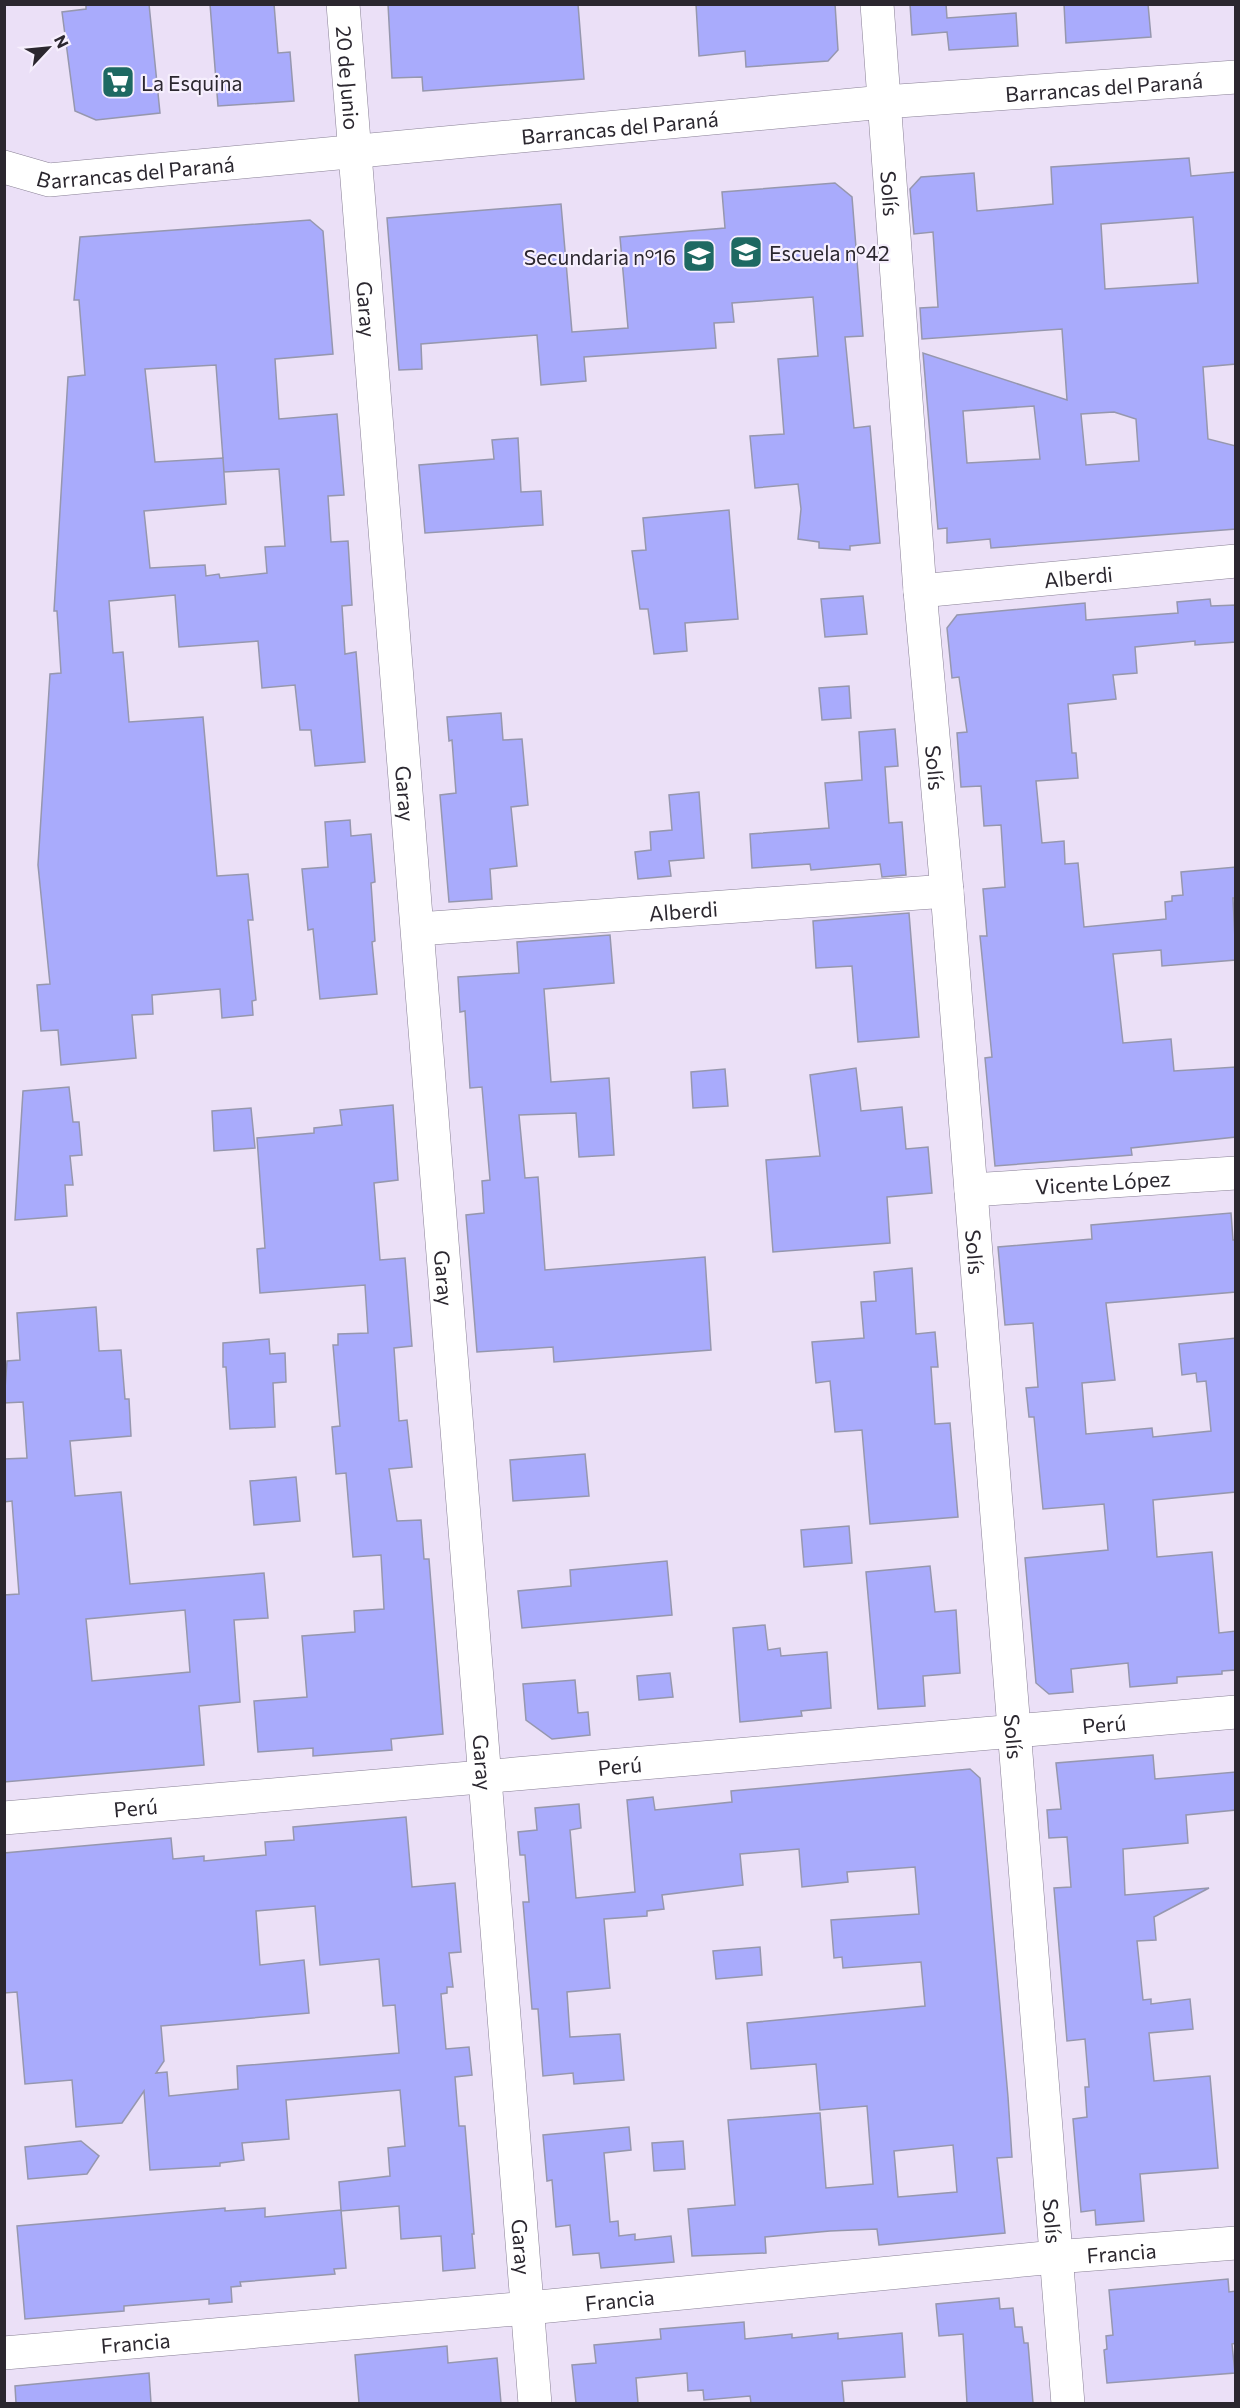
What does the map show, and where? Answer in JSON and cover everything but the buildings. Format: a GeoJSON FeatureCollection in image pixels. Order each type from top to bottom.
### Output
{"type":"FeatureCollection","features":[{"type":"Feature","properties":{"kind":"street","name":"20 de Junio"},"geometry":{"type":"LineString","coordinates":[[343,4],[353,151]]}},
{"type":"Feature","properties":{"kind":"street","name":"Solís"},"geometry":{"type":"LineString","coordinates":[[877,4],[920,591],[947,891],[1068,2403]]}},
{"type":"Feature","properties":{"kind":"street","name":"Barrancas del Paraná"},"geometry":{"type":"LineString","coordinates":[[4,167],[49,180],[884,102],[1236,76]]}},
{"type":"Feature","properties":{"kind":"street","name":"Garay"},"geometry":{"type":"LineString","coordinates":[[353,151],[536,2403]]}},
{"type":"Feature","properties":{"kind":"street","name":"Alberdi"},"geometry":{"type":"LineString","coordinates":[[920,591],[1236,561]]}},
{"type":"Feature","properties":{"kind":"street","name":"Alberdi"},"geometry":{"type":"LineString","coordinates":[[418,929],[947,891]]}},
{"type":"Feature","properties":{"kind":"street","name":"Vicente López"},"geometry":{"type":"LineString","coordinates":[[971,1190],[1236,1173]]}},
{"type":"Feature","properties":{"kind":"street","name":"Perú"},"geometry":{"type":"LineString","coordinates":[[4,1818],[1236,1712]]}},
{"type":"Feature","properties":{"kind":"street","name":"Francia"},"geometry":{"type":"LineString","coordinates":[[4,2354],[1236,2243]]}},
{"type":"Feature","properties":{"kind":"place","name":"La Esquina"},"geometry":{"type":"Point","coordinates":[118,82]}},
{"type":"Feature","properties":{"kind":"place","name":"Escuela nº42"},"geometry":{"type":"Point","coordinates":[746,252]}},
{"type":"Feature","properties":{"kind":"place","name":"Secundaria nº16"},"geometry":{"type":"Point","coordinates":[699,256]}}]}
